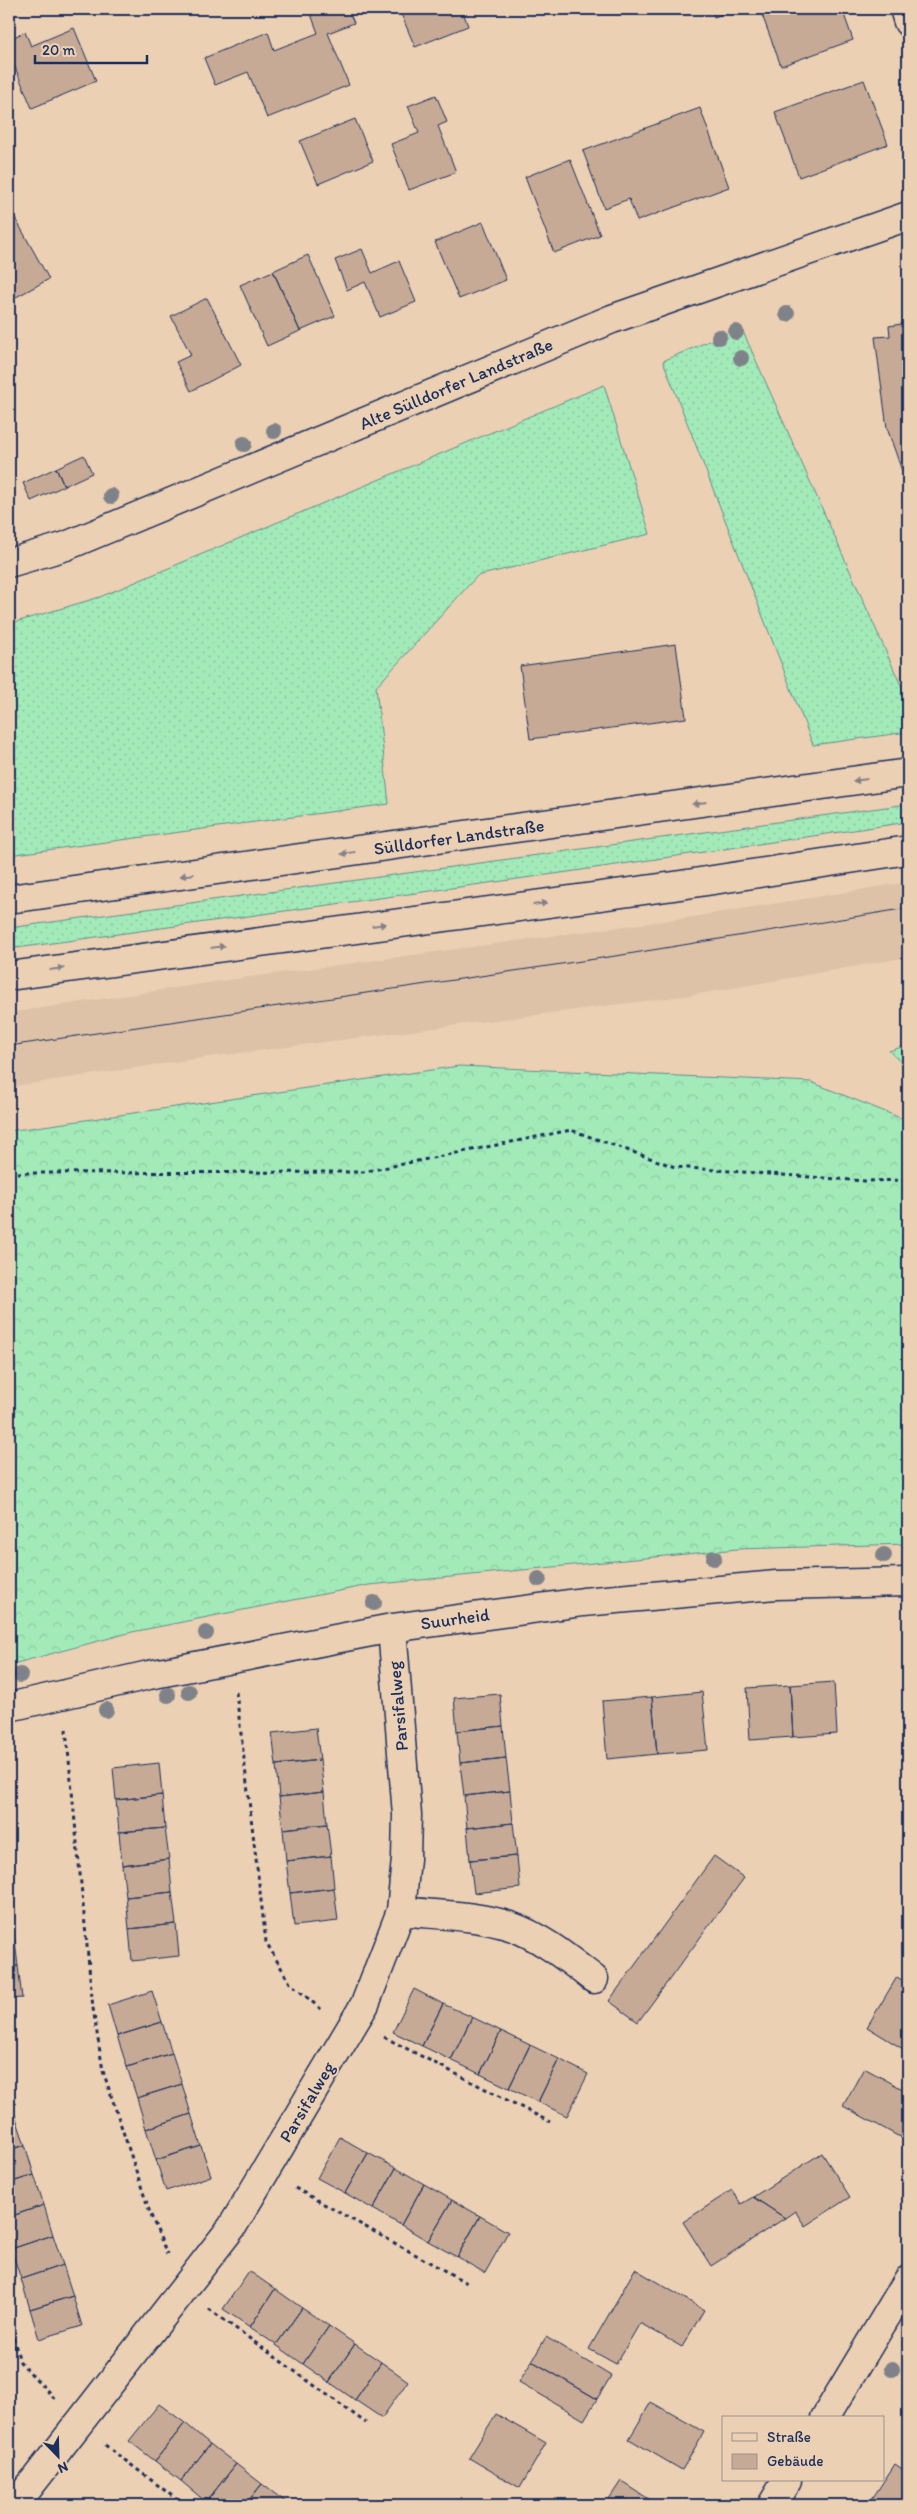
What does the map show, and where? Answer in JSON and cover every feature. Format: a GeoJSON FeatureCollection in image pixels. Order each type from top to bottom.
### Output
{"type":"FeatureCollection","features":[{"type":"Feature","properties":{"kind":"main road"},"geometry":{"type":"LineString","coordinates":[[904,9],[908,22]]}},
{"type":"Feature","properties":{"kind":"main road","name":"Alte Sülldorfer Landstraße"},"geometry":{"type":"LineString","coordinates":[[9,563],[66,546],[612,319],[908,216]]}},
{"type":"Feature","properties":{"kind":"main road","name":"Sülldorfer Landstraße"},"geometry":{"type":"LineString","coordinates":[[9,899],[908,773]]}},
{"type":"Feature","properties":{"kind":"main road"},"geometry":{"type":"LineString","coordinates":[[9,976],[664,887],[908,850]]}},
{"type":"Feature","properties":{"kind":"main road","name":"Suurheid"},"geometry":{"type":"LineString","coordinates":[[9,1708],[232,1659],[392,1628],[584,1602],[776,1584],[908,1582]]}},
{"type":"Feature","properties":{"kind":"main road","name":"Parsifalweg"},"geometry":{"type":"LineString","coordinates":[[15,2505],[232,2227],[365,2004],[401,1911],[407,1815],[392,1628]]}},
{"type":"Feature","properties":{"kind":"main road"},"geometry":{"type":"LineString","coordinates":[[401,1911],[481,1919],[511,1927],[552,1947],[594,1979]]}},
{"type":"Feature","properties":{"kind":"main road"},"geometry":{"type":"LineString","coordinates":[[826,2416],[908,2280]]}},
{"type":"Feature","properties":{"kind":"main road"},"geometry":{"type":"LineString","coordinates":[[772,2505],[786,2482]]}},
{"type":"Feature","properties":{"kind":"path"},"geometry":{"type":"LineString","coordinates":[[9,1173],[364,1172],[571,1130],[675,1167],[865,1181],[908,1180]]}},
{"type":"Feature","properties":{"kind":"path"},"geometry":{"type":"LineString","coordinates":[[232,1659],[266,1942],[290,1983],[352,2027],[550,2122]]}},
{"type":"Feature","properties":{"kind":"path"},"geometry":{"type":"LineString","coordinates":[[63,1695],[92,2008],[103,2071],[150,2213],[183,2290],[366,2423]]}},
{"type":"Feature","properties":{"kind":"path"},"geometry":{"type":"LineString","coordinates":[[265,2172],[467,2283]]}},
{"type":"Feature","properties":{"kind":"shaded area"},"geometry":{"type":"Polygon","coordinates":[[[908,882],[908,957],[699,994],[201,1058],[9,1087],[9,1013],[221,981],[692,917],[908,882]]]}},
{"type":"Feature","properties":{"kind":"green space"},"geometry":{"type":"Polygon","coordinates":[[[741,327],[908,701],[908,732],[813,745],[663,361],[741,327]]]}},
{"type":"Feature","properties":{"kind":"green space"},"geometry":{"type":"Polygon","coordinates":[[[604,385],[650,534],[477,576],[376,687],[389,804],[9,855],[9,624],[100,597],[604,385]]]}},
{"type":"Feature","properties":{"kind":"green space"},"geometry":{"type":"Polygon","coordinates":[[[908,804],[908,822],[561,873],[9,949],[9,928],[908,804]]]}},
{"type":"Feature","properties":{"kind":"green space"},"geometry":{"type":"Polygon","coordinates":[[[908,1045],[908,1069],[889,1051],[908,1045]]]}},
{"type":"Feature","properties":{"kind":"green space"},"geometry":{"type":"Polygon","coordinates":[[[459,1066],[811,1082],[908,1121],[908,1544],[737,1549],[369,1585],[132,1632],[9,1665],[9,1131],[459,1066]]]}},
{"type":"Feature","properties":{"kind":"building"},"geometry":{"type":"Polygon","coordinates":[[[309,9],[348,9],[354,23],[328,33],[349,85],[267,118],[248,72],[215,85],[204,58],[268,32],[274,50],[318,33],[309,9]]]}},
{"type":"Feature","properties":{"kind":"building"},"geometry":{"type":"Polygon","coordinates":[[[399,9],[462,9],[468,26],[415,47],[399,9]]]}},
{"type":"Feature","properties":{"kind":"building"},"geometry":{"type":"Polygon","coordinates":[[[711,9],[738,9],[714,17],[711,9]]]}},
{"type":"Feature","properties":{"kind":"building"},"geometry":{"type":"Polygon","coordinates":[[[769,9],[842,9],[853,40],[781,66],[761,12],[769,9]]]}},
{"type":"Feature","properties":{"kind":"building"},"geometry":{"type":"Polygon","coordinates":[[[74,28],[96,81],[32,108],[9,53],[9,39],[25,32],[31,46],[74,28]]]}},
{"type":"Feature","properties":{"kind":"building"},"geometry":{"type":"Polygon","coordinates":[[[864,80],[888,144],[799,177],[775,112],[864,80]]]}},
{"type":"Feature","properties":{"kind":"building"},"geometry":{"type":"Polygon","coordinates":[[[436,95],[447,122],[438,126],[456,172],[409,190],[391,144],[419,133],[408,106],[436,95]]]}},
{"type":"Feature","properties":{"kind":"building"},"geometry":{"type":"Polygon","coordinates":[[[700,108],[729,187],[637,221],[629,199],[604,208],[583,151],[700,108]]]}},
{"type":"Feature","properties":{"kind":"building"},"geometry":{"type":"Polygon","coordinates":[[[355,119],[373,161],[318,184],[300,141],[355,119]]]}},
{"type":"Feature","properties":{"kind":"building"},"geometry":{"type":"Polygon","coordinates":[[[570,159],[600,235],[554,253],[525,177],[570,159]]]}},
{"type":"Feature","properties":{"kind":"building"},"geometry":{"type":"Polygon","coordinates":[[[14,216],[49,279],[9,301],[9,219],[14,216]]]}},
{"type":"Feature","properties":{"kind":"building"},"geometry":{"type":"Polygon","coordinates":[[[483,222],[506,280],[459,299],[435,242],[483,222]]]}},
{"type":"Feature","properties":{"kind":"building"},"geometry":{"type":"Polygon","coordinates":[[[362,249],[372,273],[399,261],[416,302],[380,317],[365,282],[347,290],[335,260],[362,249]]]}},
{"type":"Feature","properties":{"kind":"building"},"geometry":{"type":"Polygon","coordinates":[[[308,255],[335,316],[300,331],[273,271],[308,255]]]}},
{"type":"Feature","properties":{"kind":"building"},"geometry":{"type":"Polygon","coordinates":[[[273,271],[300,331],[267,346],[240,285],[273,271]]]}},
{"type":"Feature","properties":{"kind":"building"},"geometry":{"type":"Polygon","coordinates":[[[207,298],[241,365],[191,391],[176,362],[191,355],[171,316],[207,298]]]}},
{"type":"Feature","properties":{"kind":"building"},"geometry":{"type":"Polygon","coordinates":[[[908,323],[908,488],[887,428],[875,337],[890,336],[889,326],[908,323]]]}},
{"type":"Feature","properties":{"kind":"building"},"geometry":{"type":"Polygon","coordinates":[[[84,455],[92,473],[64,486],[56,468],[84,455]]]}},
{"type":"Feature","properties":{"kind":"building"},"geometry":{"type":"Polygon","coordinates":[[[56,468],[64,486],[31,501],[23,483],[56,468]]]}},
{"type":"Feature","properties":{"kind":"building"},"geometry":{"type":"Polygon","coordinates":[[[676,644],[686,718],[530,739],[520,666],[676,644]]]}},
{"type":"Feature","properties":{"kind":"building"},"geometry":{"type":"Polygon","coordinates":[[[834,1682],[837,1734],[793,1737],[790,1685],[834,1682]]]}},
{"type":"Feature","properties":{"kind":"building"},"geometry":{"type":"Polygon","coordinates":[[[790,1685],[793,1737],[750,1740],[747,1688],[790,1685]]]}},
{"type":"Feature","properties":{"kind":"building"},"geometry":{"type":"Polygon","coordinates":[[[702,1692],[708,1750],[657,1754],[652,1697],[702,1692]]]}},
{"type":"Feature","properties":{"kind":"building"},"geometry":{"type":"Polygon","coordinates":[[[500,1694],[503,1726],[457,1731],[454,1698],[500,1694]]]}},
{"type":"Feature","properties":{"kind":"building"},"geometry":{"type":"Polygon","coordinates":[[[652,1697],[657,1754],[607,1759],[602,1701],[652,1697]]]}},
{"type":"Feature","properties":{"kind":"building"},"geometry":{"type":"Polygon","coordinates":[[[503,1726],[506,1758],[460,1763],[457,1731],[503,1726]]]}},
{"type":"Feature","properties":{"kind":"building"},"geometry":{"type":"Polygon","coordinates":[[[316,1728],[320,1760],[276,1765],[272,1733],[316,1728]]]}},
{"type":"Feature","properties":{"kind":"building"},"geometry":{"type":"Polygon","coordinates":[[[506,1758],[510,1791],[464,1796],[460,1763],[506,1758]]]}},
{"type":"Feature","properties":{"kind":"building"},"geometry":{"type":"Polygon","coordinates":[[[320,1760],[324,1792],[279,1797],[276,1765],[320,1760]]]}},
{"type":"Feature","properties":{"kind":"building"},"geometry":{"type":"Polygon","coordinates":[[[159,1763],[162,1795],[116,1800],[113,1768],[159,1763]]]}},
{"type":"Feature","properties":{"kind":"building"},"geometry":{"type":"Polygon","coordinates":[[[510,1791],[513,1823],[467,1828],[464,1796],[510,1791]]]}},
{"type":"Feature","properties":{"kind":"building"},"geometry":{"type":"Polygon","coordinates":[[[324,1792],[327,1824],[283,1829],[279,1797],[324,1792]]]}},
{"type":"Feature","properties":{"kind":"building"},"geometry":{"type":"Polygon","coordinates":[[[162,1795],[165,1828],[119,1832],[116,1800],[162,1795]]]}},
{"type":"Feature","properties":{"kind":"building"},"geometry":{"type":"Polygon","coordinates":[[[513,1823],[517,1856],[470,1860],[467,1828],[513,1823]]]}},
{"type":"Feature","properties":{"kind":"building"},"geometry":{"type":"Polygon","coordinates":[[[327,1824],[331,1856],[286,1861],[283,1829],[327,1824]]]}},
{"type":"Feature","properties":{"kind":"building"},"geometry":{"type":"Polygon","coordinates":[[[165,1828],[169,1859],[122,1865],[119,1832],[165,1828]]]}},
{"type":"Feature","properties":{"kind":"building"},"geometry":{"type":"Polygon","coordinates":[[[331,1856],[334,1888],[290,1893],[286,1861],[331,1856]]]}},
{"type":"Feature","properties":{"kind":"building"},"geometry":{"type":"Polygon","coordinates":[[[517,1856],[520,1888],[474,1893],[470,1860],[517,1856]]]}},
{"type":"Feature","properties":{"kind":"building"},"geometry":{"type":"Polygon","coordinates":[[[714,1856],[744,1878],[638,2022],[609,2001],[714,1856]]]}},
{"type":"Feature","properties":{"kind":"building"},"geometry":{"type":"Polygon","coordinates":[[[169,1859],[172,1892],[126,1897],[122,1865],[169,1859]]]}},
{"type":"Feature","properties":{"kind":"building"},"geometry":{"type":"Polygon","coordinates":[[[334,1888],[338,1921],[294,1926],[290,1893],[334,1888]]]}},
{"type":"Feature","properties":{"kind":"building"},"geometry":{"type":"Polygon","coordinates":[[[172,1892],[176,1924],[129,1929],[126,1897],[172,1892]]]}},
{"type":"Feature","properties":{"kind":"building"},"geometry":{"type":"Polygon","coordinates":[[[9,1901],[14,1933],[9,1934],[9,1901]]]}},
{"type":"Feature","properties":{"kind":"building"},"geometry":{"type":"Polygon","coordinates":[[[176,1924],[179,1956],[132,1961],[129,1929],[176,1924]]]}},
{"type":"Feature","properties":{"kind":"building"},"geometry":{"type":"Polygon","coordinates":[[[14,1933],[18,1966],[9,1967],[9,1934],[14,1933]]]}},
{"type":"Feature","properties":{"kind":"building"},"geometry":{"type":"Polygon","coordinates":[[[18,1966],[22,1998],[9,1999],[9,1967],[18,1966]]]}},
{"type":"Feature","properties":{"kind":"building"},"geometry":{"type":"Polygon","coordinates":[[[897,1977],[908,1984],[908,2052],[867,2027],[897,1977]]]}},
{"type":"Feature","properties":{"kind":"building"},"geometry":{"type":"Polygon","coordinates":[[[414,1989],[443,2004],[422,2046],[393,2032],[414,1989]]]}},
{"type":"Feature","properties":{"kind":"building"},"geometry":{"type":"Polygon","coordinates":[[[152,1991],[162,2022],[117,2036],[108,2005],[152,1991]]]}},
{"type":"Feature","properties":{"kind":"building"},"geometry":{"type":"Polygon","coordinates":[[[443,2004],[472,2017],[451,2060],[422,2046],[443,2004]]]}},
{"type":"Feature","properties":{"kind":"building"},"geometry":{"type":"Polygon","coordinates":[[[472,2017],[501,2031],[480,2074],[451,2060],[472,2017]]]}},
{"type":"Feature","properties":{"kind":"building"},"geometry":{"type":"Polygon","coordinates":[[[162,2022],[172,2053],[127,2067],[117,2036],[162,2022]]]}},
{"type":"Feature","properties":{"kind":"building"},"geometry":{"type":"Polygon","coordinates":[[[501,2031],[530,2045],[509,2088],[480,2074],[501,2031]]]}},
{"type":"Feature","properties":{"kind":"building"},"geometry":{"type":"Polygon","coordinates":[[[530,2045],[559,2059],[538,2102],[509,2088],[530,2045]]]}},
{"type":"Feature","properties":{"kind":"building"},"geometry":{"type":"Polygon","coordinates":[[[172,2053],[182,2084],[137,2098],[127,2067],[172,2053]]]}},
{"type":"Feature","properties":{"kind":"building"},"geometry":{"type":"Polygon","coordinates":[[[559,2059],[588,2074],[567,2116],[538,2102],[559,2059]]]}},
{"type":"Feature","properties":{"kind":"building"},"geometry":{"type":"Polygon","coordinates":[[[864,2068],[908,2092],[907,2141],[843,2106],[864,2068]]]}},
{"type":"Feature","properties":{"kind":"building"},"geometry":{"type":"Polygon","coordinates":[[[182,2084],[191,2114],[146,2129],[137,2098],[182,2084]]]}},
{"type":"Feature","properties":{"kind":"building"},"geometry":{"type":"Polygon","coordinates":[[[9,2094],[15,2115],[9,2117],[9,2094]]]}},
{"type":"Feature","properties":{"kind":"building"},"geometry":{"type":"Polygon","coordinates":[[[191,2114],[201,2146],[156,2160],[146,2129],[191,2114]]]}},
{"type":"Feature","properties":{"kind":"building"},"geometry":{"type":"Polygon","coordinates":[[[15,2115],[25,2145],[9,2150],[9,2117],[15,2115]]]}},
{"type":"Feature","properties":{"kind":"building"},"geometry":{"type":"Polygon","coordinates":[[[340,2137],[368,2153],[345,2193],[317,2178],[340,2137]]]}},
{"type":"Feature","properties":{"kind":"building"},"geometry":{"type":"Polygon","coordinates":[[[25,2145],[34,2175],[9,2183],[9,2150],[25,2145]]]}},
{"type":"Feature","properties":{"kind":"building"},"geometry":{"type":"Polygon","coordinates":[[[201,2146],[211,2176],[166,2191],[156,2160],[201,2146]]]}},
{"type":"Feature","properties":{"kind":"building"},"geometry":{"type":"Polygon","coordinates":[[[368,2153],[396,2168],[373,2209],[345,2193],[368,2153]]]}},
{"type":"Feature","properties":{"kind":"building"},"geometry":{"type":"Polygon","coordinates":[[[822,2153],[850,2197],[805,2226],[795,2211],[785,2218],[753,2197],[822,2153]]]}},
{"type":"Feature","properties":{"kind":"building"},"geometry":{"type":"Polygon","coordinates":[[[396,2168],[424,2184],[401,2225],[373,2209],[396,2168]]]}},
{"type":"Feature","properties":{"kind":"building"},"geometry":{"type":"Polygon","coordinates":[[[34,2175],[44,2205],[9,2217],[9,2183],[34,2175]]]}},
{"type":"Feature","properties":{"kind":"building"},"geometry":{"type":"Polygon","coordinates":[[[424,2184],[452,2200],[428,2241],[401,2225],[424,2184]]]}},
{"type":"Feature","properties":{"kind":"building"},"geometry":{"type":"Polygon","coordinates":[[[732,2190],[741,2204],[753,2197],[785,2218],[711,2266],[683,2222],[732,2190]]]}},
{"type":"Feature","properties":{"kind":"building"},"geometry":{"type":"Polygon","coordinates":[[[452,2200],[480,2216],[457,2257],[428,2241],[452,2200]]]}},
{"type":"Feature","properties":{"kind":"building"},"geometry":{"type":"Polygon","coordinates":[[[44,2205],[53,2235],[11,2249],[9,2217],[44,2205]]]}},
{"type":"Feature","properties":{"kind":"building"},"geometry":{"type":"Polygon","coordinates":[[[480,2216],[508,2232],[485,2273],[457,2257],[480,2216]]]}},
{"type":"Feature","properties":{"kind":"building"},"geometry":{"type":"Polygon","coordinates":[[[53,2235],[63,2265],[21,2279],[11,2249],[53,2235]]]}},
{"type":"Feature","properties":{"kind":"building"},"geometry":{"type":"Polygon","coordinates":[[[63,2265],[73,2296],[30,2309],[21,2279],[63,2265]]]}},
{"type":"Feature","properties":{"kind":"building"},"geometry":{"type":"Polygon","coordinates":[[[635,2269],[704,2310],[682,2347],[640,2323],[616,2364],[589,2349],[635,2269]]]}},
{"type":"Feature","properties":{"kind":"building"},"geometry":{"type":"Polygon","coordinates":[[[249,2271],[275,2289],[250,2327],[223,2309],[249,2271]]]}},
{"type":"Feature","properties":{"kind":"building"},"geometry":{"type":"Polygon","coordinates":[[[275,2289],[302,2308],[276,2345],[250,2327],[275,2289]]]}},
{"type":"Feature","properties":{"kind":"building"},"geometry":{"type":"Polygon","coordinates":[[[73,2296],[82,2326],[39,2339],[30,2309],[73,2296]]]}},
{"type":"Feature","properties":{"kind":"building"},"geometry":{"type":"Polygon","coordinates":[[[302,2308],[329,2326],[303,2364],[276,2345],[302,2308]]]}},
{"type":"Feature","properties":{"kind":"building"},"geometry":{"type":"Polygon","coordinates":[[[329,2326],[355,2344],[329,2382],[303,2364],[329,2326]]]}},
{"type":"Feature","properties":{"kind":"building"},"geometry":{"type":"Polygon","coordinates":[[[546,2337],[611,2376],[597,2399],[532,2361],[546,2337]]]}},
{"type":"Feature","properties":{"kind":"building"},"geometry":{"type":"Polygon","coordinates":[[[355,2344],[381,2362],[355,2400],[329,2382],[355,2344]]]}},
{"type":"Feature","properties":{"kind":"building"},"geometry":{"type":"Polygon","coordinates":[[[532,2361],[597,2399],[584,2420],[519,2382],[532,2361]]]}},
{"type":"Feature","properties":{"kind":"building"},"geometry":{"type":"Polygon","coordinates":[[[381,2362],[408,2381],[382,2418],[355,2400],[381,2362]]]}},
{"type":"Feature","properties":{"kind":"building"},"geometry":{"type":"Polygon","coordinates":[[[651,2402],[704,2432],[682,2470],[629,2439],[651,2402]]]}},
{"type":"Feature","properties":{"kind":"building"},"geometry":{"type":"Polygon","coordinates":[[[159,2404],[185,2423],[155,2461],[129,2441],[159,2404]]]}},
{"type":"Feature","properties":{"kind":"building"},"geometry":{"type":"Polygon","coordinates":[[[496,2414],[546,2443],[520,2488],[469,2458],[496,2414]]]}},
{"type":"Feature","properties":{"kind":"building"},"geometry":{"type":"Polygon","coordinates":[[[185,2423],[210,2444],[181,2481],[155,2461],[185,2423]]]}},
{"type":"Feature","properties":{"kind":"building"},"geometry":{"type":"Polygon","coordinates":[[[210,2444],[236,2464],[206,2502],[181,2481],[210,2444]]]}},
{"type":"Feature","properties":{"kind":"building"},"geometry":{"type":"Polygon","coordinates":[[[236,2464],[262,2484],[245,2505],[211,2505],[206,2502],[236,2464]]]}},
{"type":"Feature","properties":{"kind":"building"},"geometry":{"type":"Polygon","coordinates":[[[895,2464],[908,2473],[908,2505],[868,2505],[895,2464]]]}},
{"type":"Feature","properties":{"kind":"building"},"geometry":{"type":"Polygon","coordinates":[[[621,2481],[655,2503],[654,2505],[605,2505],[621,2481]]]}},
{"type":"Feature","properties":{"kind":"building"},"geometry":{"type":"Polygon","coordinates":[[[262,2484],[287,2503],[286,2505],[245,2505],[262,2484]]]}},
{"type":"Feature","properties":{"kind":"tram line"},"geometry":{"type":"LineString","coordinates":[[9,1046],[622,955],[908,908]]}}]}
